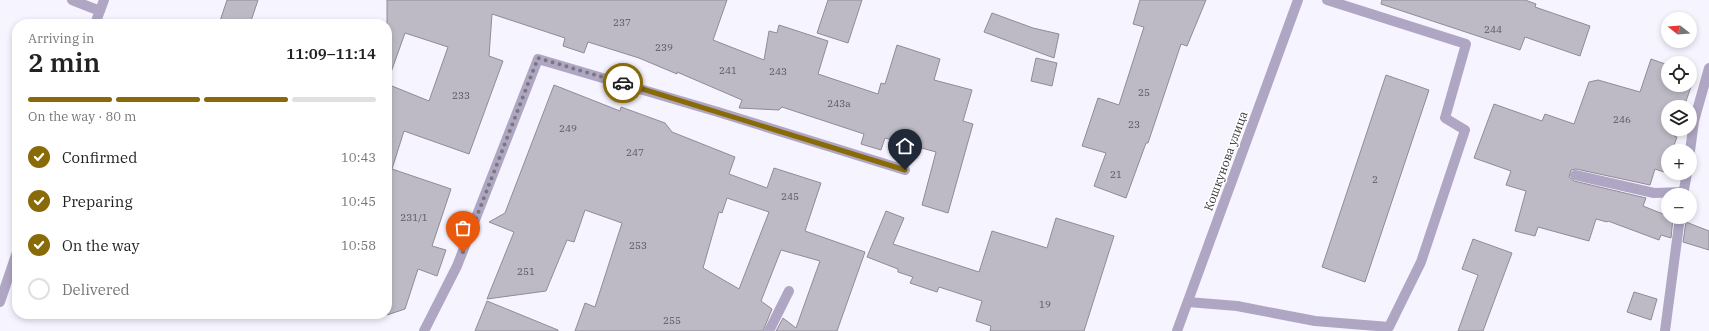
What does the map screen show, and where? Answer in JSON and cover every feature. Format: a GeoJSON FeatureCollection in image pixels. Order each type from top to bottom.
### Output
{"type":"FeatureCollection","features":[{"type":"Feature","properties":{"kind":"street"},"geometry":{"type":"LineString","coordinates":[[72,0],[100,11]]}},
{"type":"Feature","properties":{"kind":"street"},"geometry":{"type":"LineString","coordinates":[[97,19],[104,0]]}},
{"type":"Feature","properties":{"kind":"street","name":"Кошкунова улица"},"geometry":{"type":"LineString","coordinates":[[1177,331],[1298,0]]}},
{"type":"Feature","properties":{"kind":"street"},"geometry":{"type":"LineString","coordinates":[[1188,302],[1237,306],[1315,321],[1390,327],[1421,262],[1465,130],[1445,118],[1466,44],[1327,0]]}},
{"type":"Feature","properties":{"kind":"street"},"geometry":{"type":"LineString","coordinates":[[424,331],[457,266],[538,58],[710,109],[905,170]]}},
{"type":"Feature","properties":{"kind":"street"},"geometry":{"type":"LineString","coordinates":[[1691,144],[1694,121],[1709,68]]}},
{"type":"Feature","properties":{"kind":"street"},"geometry":{"type":"LineString","coordinates":[[1575,175],[1654,193],[1661,193]]}},
{"type":"Feature","properties":{"kind":"street"},"geometry":{"type":"LineString","coordinates":[[1665,331],[1679,224]]}},
{"type":"Feature","properties":{"kind":"street"},"geometry":{"type":"LineString","coordinates":[[0,302],[12,267]]}},
{"type":"Feature","properties":{"kind":"street"},"geometry":{"type":"LineString","coordinates":[[769,331],[789,291]]}},
{"type":"Feature","properties":{"kind":"building"},"geometry":{"type":"Polygon","coordinates":[[[227,0],[258,0],[252,19],[221,19],[227,0]]]}},
{"type":"Feature","properties":{"kind":"building"},"geometry":{"type":"Polygon","coordinates":[[[387,0],[727,0],[713,40],[764,60],[769,31],[777,33],[779,25],[828,41],[818,74],[878,94],[881,83],[885,84],[897,45],[940,59],[934,80],[972,90],[963,121],[973,124],[948,213],[922,205],[936,152],[885,138],[881,150],[861,144],[864,134],[782,107],[779,110],[739,108],[742,100],[677,72],[677,74],[639,58],[588,42],[584,53],[563,46],[565,38],[492,14],[489,56],[503,61],[469,154],[404,131],[392,169],[392,86],[429,101],[448,47],[405,33],[392,69],[392,19],[387,19],[387,0]]]}},
{"type":"Feature","properties":{"kind":"building"},"geometry":{"type":"Polygon","coordinates":[[[828,0],[862,0],[848,43],[817,33],[828,0]]]}},
{"type":"Feature","properties":{"kind":"building"},"geometry":{"type":"Polygon","coordinates":[[[1140,0],[1206,0],[1187,46],[1181,44],[1148,143],[1146,143],[1126,198],[1094,186],[1106,153],[1082,146],[1098,98],[1119,105],[1144,27],[1133,24],[1140,0]]]}},
{"type":"Feature","properties":{"kind":"building"},"geometry":{"type":"Polygon","coordinates":[[[1382,0],[1525,0],[1536,4],[1535,7],[1590,26],[1580,56],[1525,37],[1520,50],[1381,4],[1382,0]]]}},
{"type":"Feature","properties":{"kind":"building"},"geometry":{"type":"Polygon","coordinates":[[[992,13],[1033,28],[1059,34],[1054,58],[984,32],[992,13]]]}},
{"type":"Feature","properties":{"kind":"building"},"geometry":{"type":"Polygon","coordinates":[[[1036,58],[1057,63],[1052,86],[1031,81],[1036,58]]]}},
{"type":"Feature","properties":{"kind":"building"},"geometry":{"type":"Polygon","coordinates":[[[1651,59],[1661,63],[1661,92],[1689,92],[1686,100],[1661,100],[1661,136],[1677,137],[1674,144],[1661,144],[1661,171],[1655,169],[1650,185],[1576,169],[1571,170],[1569,177],[1574,181],[1646,198],[1643,206],[1661,213],[1661,224],[1672,224],[1671,238],[1661,235],[1659,240],[1608,221],[1596,219],[1589,241],[1538,227],[1535,236],[1515,231],[1526,191],[1506,185],[1511,171],[1474,158],[1494,104],[1542,121],[1545,114],[1574,124],[1589,82],[1598,80],[1640,92],[1651,59]]]}},
{"type":"Feature","properties":{"kind":"building"},"geometry":{"type":"Polygon","coordinates":[[[1386,75],[1429,90],[1365,282],[1322,267],[1386,75]]]}},
{"type":"Feature","properties":{"kind":"building"},"geometry":{"type":"Polygon","coordinates":[[[554,85],[620,111],[621,107],[665,123],[672,132],[735,157],[729,174],[767,188],[774,168],[821,183],[805,231],[865,252],[837,331],[776,331],[783,318],[796,328],[820,261],[781,250],[761,301],[772,309],[763,331],[575,331],[585,303],[595,307],[622,223],[585,210],[574,242],[567,240],[546,291],[487,299],[514,232],[489,222],[505,213],[554,85]],[[727,198],[722,213],[719,212],[703,268],[739,289],[769,212],[727,198]]]}},
{"type":"Feature","properties":{"kind":"building"},"geometry":{"type":"Polygon","coordinates":[[[392,169],[451,189],[432,246],[446,250],[437,276],[418,269],[405,309],[392,313],[392,169]]]}},
{"type":"Feature","properties":{"kind":"building"},"geometry":{"type":"Polygon","coordinates":[[[886,211],[904,218],[893,244],[979,272],[992,231],[1047,248],[1056,218],[1114,236],[1084,331],[990,331],[991,326],[976,321],[982,301],[939,287],[937,292],[910,283],[913,277],[898,272],[898,269],[867,257],[886,211]]]}},
{"type":"Feature","properties":{"kind":"building"},"geometry":{"type":"Polygon","coordinates":[[[1686,224],[1691,224],[1709,231],[1709,250],[1683,242],[1686,224]]]}},
{"type":"Feature","properties":{"kind":"building"},"geometry":{"type":"Polygon","coordinates":[[[1473,239],[1512,253],[1483,331],[1458,331],[1478,275],[1462,269],[1473,239]]]}},
{"type":"Feature","properties":{"kind":"building"},"geometry":{"type":"Polygon","coordinates":[[[1634,292],[1657,299],[1651,320],[1627,312],[1634,292]]]}},
{"type":"Feature","properties":{"kind":"building"},"geometry":{"type":"Polygon","coordinates":[[[487,301],[558,330],[558,331],[475,331],[487,301]]]}},
{"type":"Feature","properties":{"kind":"way so far"},"geometry":{"type":"LineString","coordinates":[[463,252],[538,58],[623,83]]}},
{"type":"Feature","properties":{"kind":"route"},"geometry":{"type":"LineString","coordinates":[[623,83],[905,170]]}}]}
